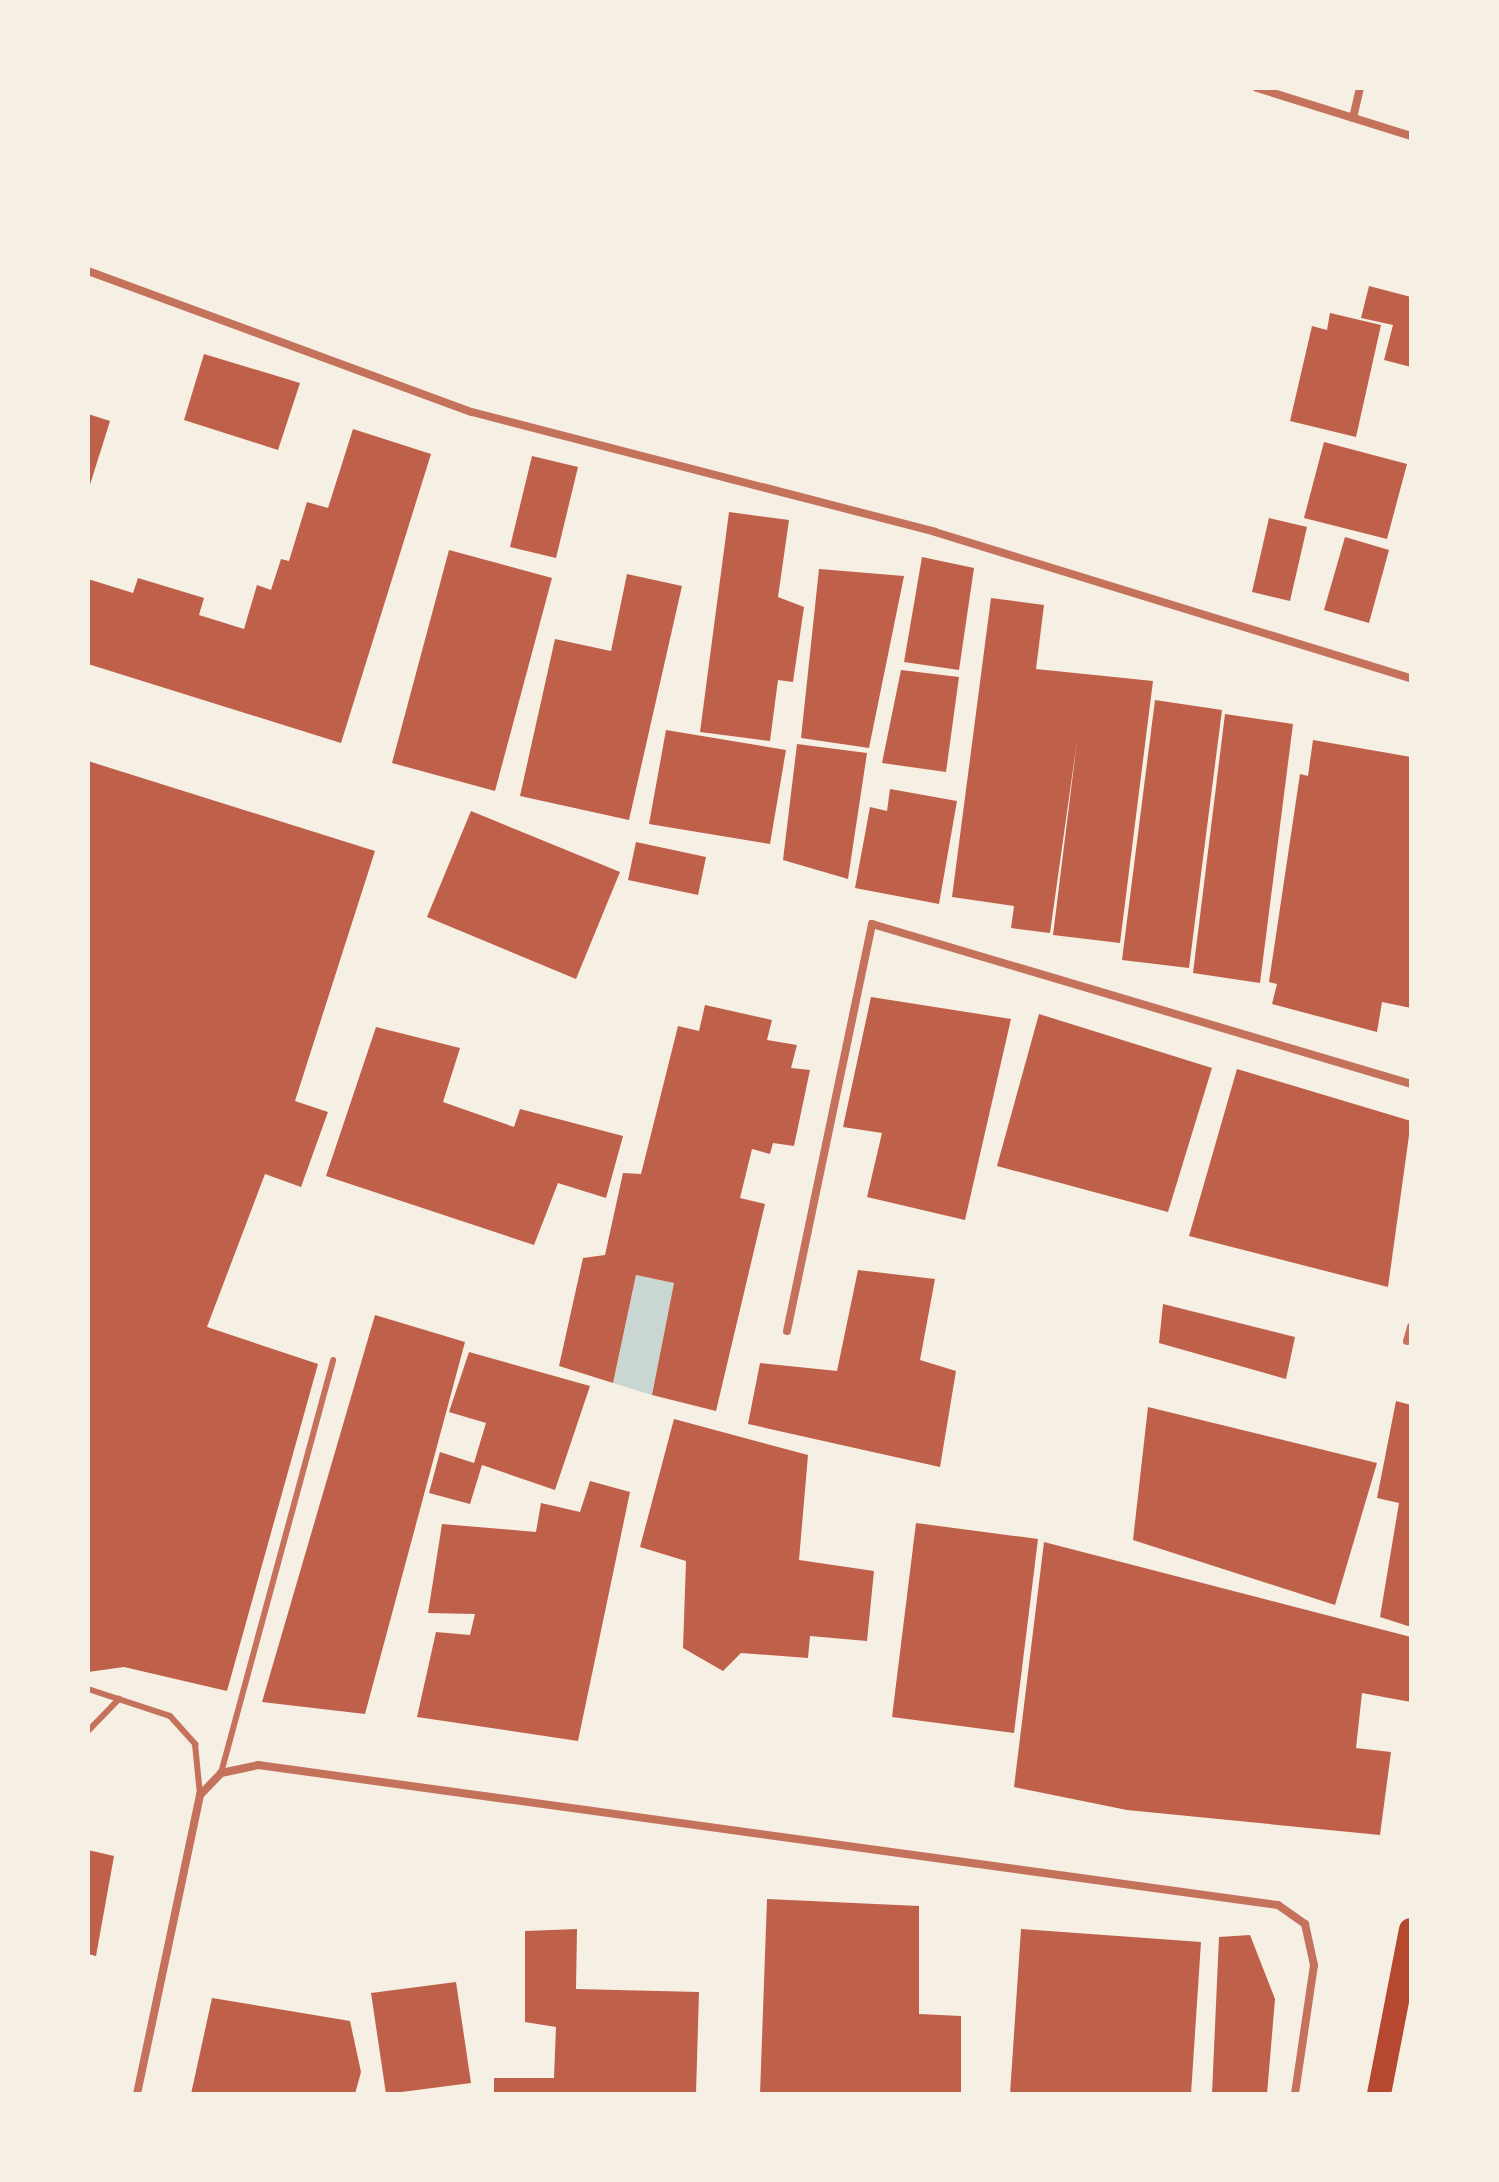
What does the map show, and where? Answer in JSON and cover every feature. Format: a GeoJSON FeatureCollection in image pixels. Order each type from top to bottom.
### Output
{"type":"FeatureCollection","features":[{"type":"Feature","properties":{"kind":"highway"},"geometry":{"type":"LineString","coordinates":[[1379,2094],[1411,1930]]}},
{"type":"Feature","properties":{"kind":"street"},"geometry":{"type":"LineString","coordinates":[[1257,88],[1411,136]]}},
{"type":"Feature","properties":{"kind":"street"},"geometry":{"type":"LineString","coordinates":[[1353,118],[1360,88]]}},
{"type":"Feature","properties":{"kind":"street"},"geometry":{"type":"LineString","coordinates":[[88,271],[472,412],[935,532],[1411,678]]}},
{"type":"Feature","properties":{"kind":"street"},"geometry":{"type":"LineString","coordinates":[[787,1331],[872,924],[1411,1084]]}},
{"type":"Feature","properties":{"kind":"street"},"geometry":{"type":"LineString","coordinates":[[1407,1341],[1411,1327]]}},
{"type":"Feature","properties":{"kind":"street"},"geometry":{"type":"LineString","coordinates":[[137,2094],[200,1795],[221,1773],[258,1765],[1278,1905],[1305,1924],[1314,1965],[1295,2094]]}},
{"type":"Feature","properties":{"kind":"lane"},"geometry":{"type":"LineString","coordinates":[[221,1773],[333,1360]]}},
{"type":"Feature","properties":{"kind":"lane"},"geometry":{"type":"LineString","coordinates":[[88,1689],[170,1716],[195,1744],[200,1795]]}},
{"type":"Feature","properties":{"kind":"lane"},"geometry":{"type":"LineString","coordinates":[[88,1731],[119,1699]]}},
{"type":"Feature","properties":{"kind":"shaded area"},"geometry":{"type":"Polygon","coordinates":[[[636,1275],[674,1283],[652,1395],[613,1383],[636,1275]]]}},
{"type":"Feature","properties":{"kind":"building"},"geometry":{"type":"Polygon","coordinates":[[[1369,286],[1411,297],[1411,367],[1384,360],[1393,325],[1361,318],[1369,286]]]}},
{"type":"Feature","properties":{"kind":"building"},"geometry":{"type":"Polygon","coordinates":[[[1330,313],[1381,325],[1356,437],[1290,421],[1312,326],[1327,330],[1330,313]]]}},
{"type":"Feature","properties":{"kind":"building"},"geometry":{"type":"Polygon","coordinates":[[[204,354],[300,383],[278,450],[184,420],[204,354]]]}},
{"type":"Feature","properties":{"kind":"building"},"geometry":{"type":"Polygon","coordinates":[[[88,414],[110,421],[89,488],[88,488],[88,414]]]}},
{"type":"Feature","properties":{"kind":"building"},"geometry":{"type":"Polygon","coordinates":[[[353,429],[431,454],[341,743],[88,664],[88,579],[133,593],[138,578],[204,598],[199,615],[244,629],[257,585],[271,590],[281,559],[289,561],[307,502],[328,508],[353,429]]]}},
{"type":"Feature","properties":{"kind":"building"},"geometry":{"type":"Polygon","coordinates":[[[1324,442],[1407,464],[1387,539],[1304,518],[1324,442]]]}},
{"type":"Feature","properties":{"kind":"building"},"geometry":{"type":"Polygon","coordinates":[[[532,456],[578,467],[556,558],[510,547],[532,456]]]}},
{"type":"Feature","properties":{"kind":"building"},"geometry":{"type":"Polygon","coordinates":[[[729,512],[789,520],[778,597],[804,607],[793,682],[778,680],[770,741],[700,732],[729,512]]]}},
{"type":"Feature","properties":{"kind":"building"},"geometry":{"type":"Polygon","coordinates":[[[1269,518],[1307,527],[1290,601],[1252,592],[1269,518]]]}},
{"type":"Feature","properties":{"kind":"building"},"geometry":{"type":"Polygon","coordinates":[[[1345,537],[1389,550],[1369,623],[1324,610],[1345,537]]]}},
{"type":"Feature","properties":{"kind":"building"},"geometry":{"type":"Polygon","coordinates":[[[449,550],[552,578],[495,791],[392,763],[449,550]]]}},
{"type":"Feature","properties":{"kind":"building"},"geometry":{"type":"Polygon","coordinates":[[[922,557],[974,568],[959,670],[904,662],[922,557]]]}},
{"type":"Feature","properties":{"kind":"building"},"geometry":{"type":"Polygon","coordinates":[[[819,569],[904,576],[869,748],[801,738],[819,569]]]}},
{"type":"Feature","properties":{"kind":"building"},"geometry":{"type":"Polygon","coordinates":[[[627,574],[682,586],[629,820],[520,796],[555,639],[611,651],[627,574]]]}},
{"type":"Feature","properties":{"kind":"building"},"geometry":{"type":"Polygon","coordinates":[[[991,598],[1044,605],[1036,669],[1153,681],[1120,943],[1053,935],[1077,741],[1050,933],[1011,928],[1014,906],[952,897],[991,598]]]}},
{"type":"Feature","properties":{"kind":"building"},"geometry":{"type":"Polygon","coordinates":[[[901,670],[959,677],[946,772],[882,763],[901,670]]]}},
{"type":"Feature","properties":{"kind":"building"},"geometry":{"type":"Polygon","coordinates":[[[1155,700],[1222,710],[1189,968],[1122,960],[1155,700]]]}},
{"type":"Feature","properties":{"kind":"building"},"geometry":{"type":"Polygon","coordinates":[[[1225,714],[1293,724],[1260,983],[1193,973],[1225,714]]]}},
{"type":"Feature","properties":{"kind":"building"},"geometry":{"type":"Polygon","coordinates":[[[666,730],[786,750],[770,844],[649,824],[666,730]]]}},
{"type":"Feature","properties":{"kind":"building"},"geometry":{"type":"Polygon","coordinates":[[[1313,740],[1411,757],[1411,1008],[1382,1002],[1377,1032],[1272,1004],[1277,984],[1269,982],[1300,774],[1308,776],[1313,740]]]}},
{"type":"Feature","properties":{"kind":"building"},"geometry":{"type":"Polygon","coordinates":[[[797,744],[867,753],[848,879],[783,860],[797,744]]]}},
{"type":"Feature","properties":{"kind":"building"},"geometry":{"type":"Polygon","coordinates":[[[88,761],[375,851],[295,1101],[328,1112],[301,1187],[265,1174],[207,1327],[318,1364],[227,1691],[124,1667],[88,1672],[88,761]]]}},
{"type":"Feature","properties":{"kind":"building"},"geometry":{"type":"Polygon","coordinates":[[[890,789],[957,801],[939,904],[855,888],[870,807],[887,811],[890,789]]]}},
{"type":"Feature","properties":{"kind":"building"},"geometry":{"type":"Polygon","coordinates":[[[471,811],[620,872],[576,979],[427,917],[471,811]]]}},
{"type":"Feature","properties":{"kind":"building"},"geometry":{"type":"Polygon","coordinates":[[[636,842],[706,857],[698,895],[628,880],[636,842]]]}},
{"type":"Feature","properties":{"kind":"building"},"geometry":{"type":"Polygon","coordinates":[[[871,997],[1011,1019],[965,1220],[867,1197],[882,1133],[843,1127],[871,997]]]}},
{"type":"Feature","properties":{"kind":"building"},"geometry":{"type":"Polygon","coordinates":[[[705,1005],[772,1020],[767,1040],[797,1045],[791,1068],[810,1070],[794,1146],[773,1143],[770,1154],[752,1149],[740,1198],[765,1204],[716,1411],[652,1395],[674,1283],[636,1275],[613,1383],[559,1366],[583,1258],[605,1255],[623,1173],[641,1174],[678,1026],[699,1031],[705,1005]]]}},
{"type":"Feature","properties":{"kind":"building"},"geometry":{"type":"Polygon","coordinates":[[[1039,1014],[1212,1068],[1168,1212],[997,1166],[1039,1014]]]}},
{"type":"Feature","properties":{"kind":"building"},"geometry":{"type":"Polygon","coordinates":[[[376,1027],[460,1048],[443,1102],[514,1127],[520,1109],[623,1136],[606,1198],[558,1183],[534,1245],[326,1176],[376,1027]]]}},
{"type":"Feature","properties":{"kind":"building"},"geometry":{"type":"Polygon","coordinates":[[[1237,1069],[1411,1121],[1388,1287],[1189,1236],[1237,1069]]]}},
{"type":"Feature","properties":{"kind":"building"},"geometry":{"type":"Polygon","coordinates":[[[858,1270],[935,1279],[920,1360],[956,1371],[940,1467],[748,1424],[760,1363],[837,1371],[858,1270]]]}},
{"type":"Feature","properties":{"kind":"building"},"geometry":{"type":"Polygon","coordinates":[[[1163,1304],[1295,1337],[1286,1379],[1159,1343],[1163,1304]]]}},
{"type":"Feature","properties":{"kind":"building"},"geometry":{"type":"Polygon","coordinates":[[[375,1315],[465,1342],[365,1714],[262,1702],[375,1315]]]}},
{"type":"Feature","properties":{"kind":"building"},"geometry":{"type":"Polygon","coordinates":[[[469,1352],[590,1386],[555,1490],[482,1465],[470,1504],[429,1493],[440,1452],[474,1463],[486,1423],[449,1412],[469,1352]]]}},
{"type":"Feature","properties":{"kind":"building"},"geometry":{"type":"Polygon","coordinates":[[[1396,1401],[1411,1405],[1411,1627],[1380,1617],[1399,1503],[1377,1498],[1396,1401]]]}},
{"type":"Feature","properties":{"kind":"building"},"geometry":{"type":"Polygon","coordinates":[[[1148,1407],[1377,1463],[1335,1605],[1133,1540],[1148,1407]]]}},
{"type":"Feature","properties":{"kind":"building"},"geometry":{"type":"Polygon","coordinates":[[[674,1419],[808,1455],[799,1560],[874,1571],[867,1641],[810,1636],[808,1658],[741,1653],[723,1671],[683,1648],[686,1561],[640,1547],[674,1419]]]}},
{"type":"Feature","properties":{"kind":"building"},"geometry":{"type":"Polygon","coordinates":[[[590,1481],[630,1492],[578,1741],[417,1717],[436,1632],[470,1635],[475,1614],[428,1613],[442,1524],[536,1532],[541,1503],[580,1512],[590,1481]]]}},
{"type":"Feature","properties":{"kind":"building"},"geometry":{"type":"Polygon","coordinates":[[[916,1523],[1038,1539],[1014,1733],[892,1717],[916,1523]]]}},
{"type":"Feature","properties":{"kind":"building"},"geometry":{"type":"Polygon","coordinates":[[[1044,1542],[1411,1637],[1411,1702],[1362,1693],[1356,1748],[1391,1752],[1380,1835],[1127,1810],[1014,1787],[1044,1542]]]}},
{"type":"Feature","properties":{"kind":"building"},"geometry":{"type":"Polygon","coordinates":[[[88,1850],[114,1856],[96,1956],[88,1954],[88,1850]]]}},
{"type":"Feature","properties":{"kind":"building"},"geometry":{"type":"Polygon","coordinates":[[[767,1899],[919,1906],[919,2014],[961,2016],[961,2094],[760,2094],[767,1899]]]}},
{"type":"Feature","properties":{"kind":"building"},"geometry":{"type":"Polygon","coordinates":[[[577,1929],[576,1989],[699,1992],[696,2094],[494,2094],[494,2078],[554,2078],[556,2027],[525,2022],[525,1931],[577,1929]]]}},
{"type":"Feature","properties":{"kind":"building"},"geometry":{"type":"Polygon","coordinates":[[[1021,1929],[1201,1942],[1191,2094],[1010,2094],[1021,1929]]]}},
{"type":"Feature","properties":{"kind":"building"},"geometry":{"type":"Polygon","coordinates":[[[1250,1935],[1275,1999],[1267,2094],[1212,2094],[1219,1937],[1250,1935]]]}},
{"type":"Feature","properties":{"kind":"building"},"geometry":{"type":"Polygon","coordinates":[[[456,1982],[471,2083],[386,2094],[371,1993],[456,1982]]]}},
{"type":"Feature","properties":{"kind":"building"},"geometry":{"type":"Polygon","coordinates":[[[212,1998],[350,2021],[361,2072],[355,2094],[191,2094],[212,1998]]]}}]}
